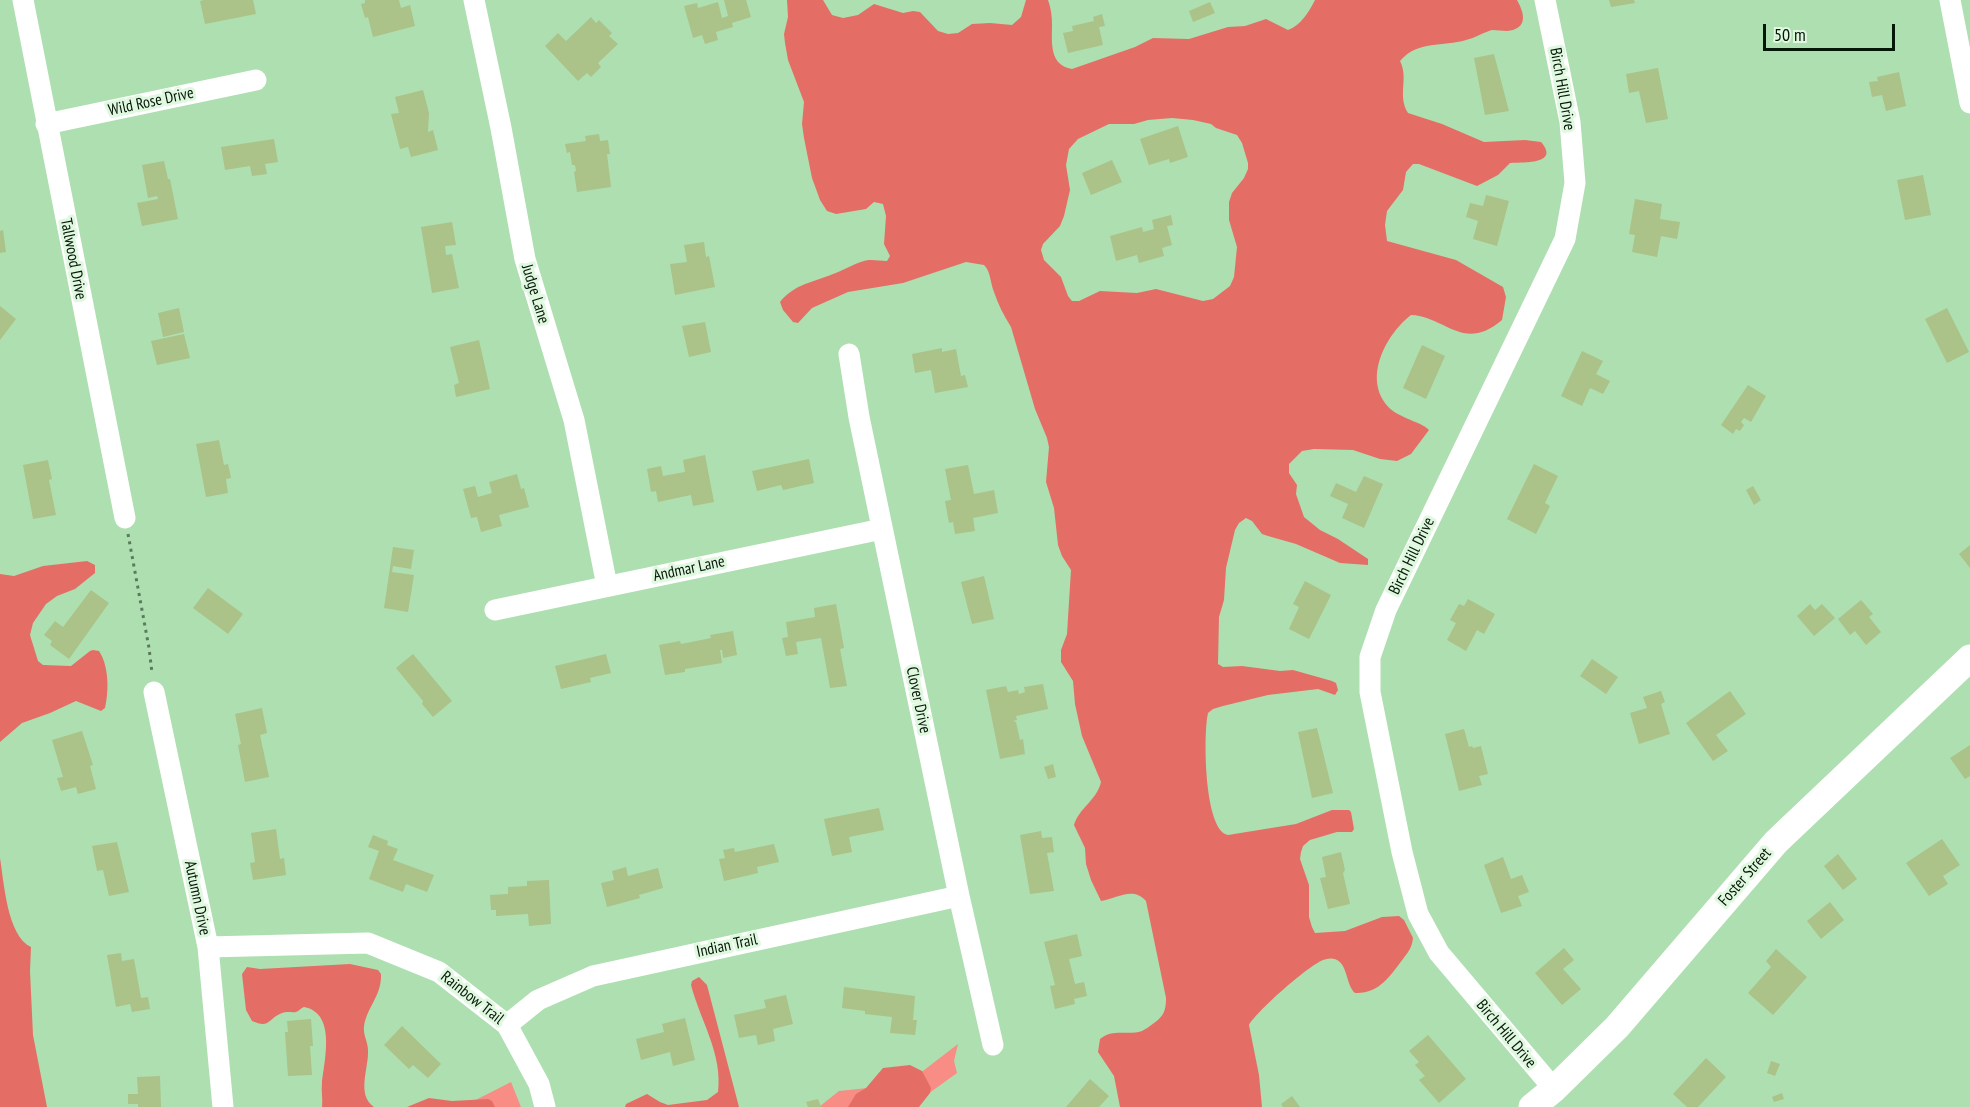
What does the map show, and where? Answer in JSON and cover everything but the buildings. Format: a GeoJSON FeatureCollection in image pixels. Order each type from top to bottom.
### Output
{"type":"FeatureCollection","features":[{"type":"Feature","properties":{"kind":"street","name":"Tallwood Drive"},"geometry":{"type":"LineString","coordinates":[[22,0],[125,518]]}},
{"type":"Feature","properties":{"kind":"street","name":"Judge Lane"},"geometry":{"type":"LineString","coordinates":[[474,0],[525,259],[574,420],[607,586]]}},
{"type":"Feature","properties":{"kind":"street","name":"Birch Hill Drive"},"geometry":{"type":"LineString","coordinates":[[1545,0],[1570,122],[1575,183],[1565,239],[1386,610],[1370,657],[1370,692],[1402,852],[1418,914],[1439,953],[1554,1089]]}},
{"type":"Feature","properties":{"kind":"street"},"geometry":{"type":"LineString","coordinates":[[1950,0],[1970,103]]}},
{"type":"Feature","properties":{"kind":"street","name":"Wild Rose Drive"},"geometry":{"type":"LineString","coordinates":[[46,124],[256,81]]}},
{"type":"Feature","properties":{"kind":"street","name":"Clover Drive"},"geometry":{"type":"LineString","coordinates":[[849,354],[858,417],[959,896],[993,1045]]}},
{"type":"Feature","properties":{"kind":"street","name":"Andmar Lane"},"geometry":{"type":"LineString","coordinates":[[495,610],[882,529]]}},
{"type":"Feature","properties":{"kind":"street","name":"Foster Street"},"geometry":{"type":"LineString","coordinates":[[1532,1107],[1617,1028],[1776,842],[1970,658]]}},
{"type":"Feature","properties":{"kind":"street","name":"Autumn Drive"},"geometry":{"type":"LineString","coordinates":[[154,692],[208,947],[223,1107]]}},
{"type":"Feature","properties":{"kind":"street","name":"Indian Trail"},"geometry":{"type":"LineString","coordinates":[[507,1025],[538,1000],[593,976],[959,896]]}},
{"type":"Feature","properties":{"kind":"street","name":"Rainbow Trail"},"geometry":{"type":"LineString","coordinates":[[208,947],[368,944],[439,972],[507,1025],[539,1084],[545,1107]]}},
{"type":"Feature","properties":{"kind":"path"},"geometry":{"type":"LineString","coordinates":[[125,518],[149,648],[154,692]]}},
{"type":"Feature","properties":{"kind":"shaded area"},"geometry":{"type":"Polygon","coordinates":[[[787,0],[823,0],[832,15],[843,18],[858,15],[874,4],[903,13],[920,12],[938,31],[948,34],[958,33],[972,24],[1012,25],[1021,17],[1026,0],[1048,0],[1052,15],[1053,52],[1059,63],[1072,69],[1135,47],[1153,38],[1189,39],[1228,27],[1245,26],[1266,19],[1288,30],[1300,22],[1315,0],[1517,0],[1520,5],[1523,20],[1522,24],[1514,30],[1492,30],[1466,40],[1431,45],[1407,54],[1400,61],[1404,74],[1403,100],[1408,113],[1442,124],[1484,142],[1525,140],[1541,142],[1546,149],[1546,155],[1537,161],[1510,163],[1498,175],[1477,186],[1419,164],[1413,164],[1406,172],[1403,190],[1387,211],[1385,225],[1387,241],[1456,260],[1503,287],[1506,297],[1502,320],[1488,329],[1476,333],[1465,333],[1423,317],[1411,315],[1392,335],[1380,361],[1377,374],[1378,388],[1383,400],[1393,411],[1429,430],[1411,454],[1397,461],[1380,459],[1353,450],[1314,449],[1302,451],[1289,464],[1289,473],[1297,485],[1296,494],[1304,517],[1320,530],[1368,559],[1368,565],[1340,563],[1296,544],[1262,534],[1252,521],[1246,518],[1235,530],[1226,568],[1224,600],[1219,617],[1218,664],[1223,667],[1242,666],[1280,671],[1293,670],[1332,681],[1336,683],[1338,690],[1335,695],[1318,689],[1268,695],[1213,709],[1208,713],[1206,724],[1207,780],[1214,817],[1220,829],[1228,835],[1296,824],[1332,810],[1349,810],[1354,829],[1352,832],[1337,832],[1310,840],[1303,846],[1301,852],[1300,859],[1309,885],[1309,917],[1315,933],[1345,931],[1382,917],[1399,916],[1404,920],[1413,938],[1410,950],[1393,972],[1377,987],[1363,993],[1355,993],[1341,963],[1334,959],[1323,960],[1295,979],[1254,1018],[1249,1025],[1259,1075],[1262,1107],[1120,1107],[1114,1076],[1098,1052],[1100,1039],[1115,1033],[1142,1031],[1162,1015],[1166,998],[1146,901],[1135,894],[1130,894],[1101,901],[1086,864],[1085,848],[1074,825],[1076,819],[1096,794],[1101,782],[1082,736],[1073,681],[1061,662],[1061,650],[1067,634],[1071,570],[1058,545],[1054,508],[1046,482],[1049,447],[1047,438],[1035,409],[1011,327],[999,305],[984,265],[966,262],[903,283],[848,292],[812,308],[798,323],[793,322],[783,310],[780,302],[798,287],[864,261],[887,261],[890,256],[884,244],[886,216],[883,204],[874,202],[866,209],[836,214],[827,211],[820,200],[812,178],[804,138],[802,124],[804,102],[788,60],[785,43],[784,34],[788,17],[787,0]],[[1172,118],[1134,124],[1109,124],[1078,139],[1069,149],[1066,165],[1070,190],[1064,216],[1060,226],[1043,244],[1041,250],[1044,260],[1061,277],[1072,301],[1079,301],[1100,291],[1137,293],[1156,289],[1203,301],[1213,299],[1230,286],[1234,277],[1237,247],[1229,220],[1229,202],[1232,193],[1244,178],[1248,163],[1237,135],[1211,124],[1172,118]]]}},
{"type":"Feature","properties":{"kind":"shaded area"},"geometry":{"type":"Polygon","coordinates":[[[87,561],[95,565],[95,573],[75,589],[57,596],[46,604],[33,623],[30,635],[38,661],[43,665],[71,666],[90,651],[99,651],[105,664],[107,679],[105,708],[101,711],[76,701],[22,723],[0,742],[0,574],[14,576],[43,566],[87,561]]]}},
{"type":"Feature","properties":{"kind":"shaded area"},"geometry":{"type":"Polygon","coordinates":[[[0,858],[5,894],[12,920],[23,941],[31,947],[33,1035],[47,1107],[0,1107],[0,858]]]}},
{"type":"Feature","properties":{"kind":"shaded area"},"geometry":{"type":"Polygon","coordinates":[[[350,964],[378,970],[381,974],[379,989],[364,1027],[368,1057],[364,1088],[369,1102],[374,1107],[322,1107],[326,1039],[321,1018],[314,1011],[304,1007],[296,1012],[277,1015],[265,1024],[252,1021],[246,1010],[242,974],[247,967],[260,969],[350,964]]]}},
{"type":"Feature","properties":{"kind":"shaded area"},"geometry":{"type":"Polygon","coordinates":[[[699,977],[707,985],[739,1107],[625,1107],[626,1104],[647,1094],[668,1105],[707,1100],[718,1092],[719,1078],[714,1051],[691,985],[692,981],[699,977]]]}},
{"type":"Feature","properties":{"kind":"shaded area"},"geometry":{"type":"Polygon","coordinates":[[[958,1044],[954,1061],[957,1073],[910,1107],[819,1107],[839,1091],[906,1084],[958,1044]]]}},
{"type":"Feature","properties":{"kind":"shaded area"},"geometry":{"type":"Polygon","coordinates":[[[910,1065],[922,1071],[931,1088],[930,1093],[919,1107],[848,1107],[856,1094],[866,1088],[883,1068],[910,1065]]]}},
{"type":"Feature","properties":{"kind":"shaded area"},"geometry":{"type":"Polygon","coordinates":[[[511,1082],[521,1107],[462,1107],[511,1082]]]}},
{"type":"Feature","properties":{"kind":"shaded area"},"geometry":{"type":"Polygon","coordinates":[[[429,1098],[452,1101],[488,1099],[495,1107],[407,1107],[429,1098]]]}}]}
